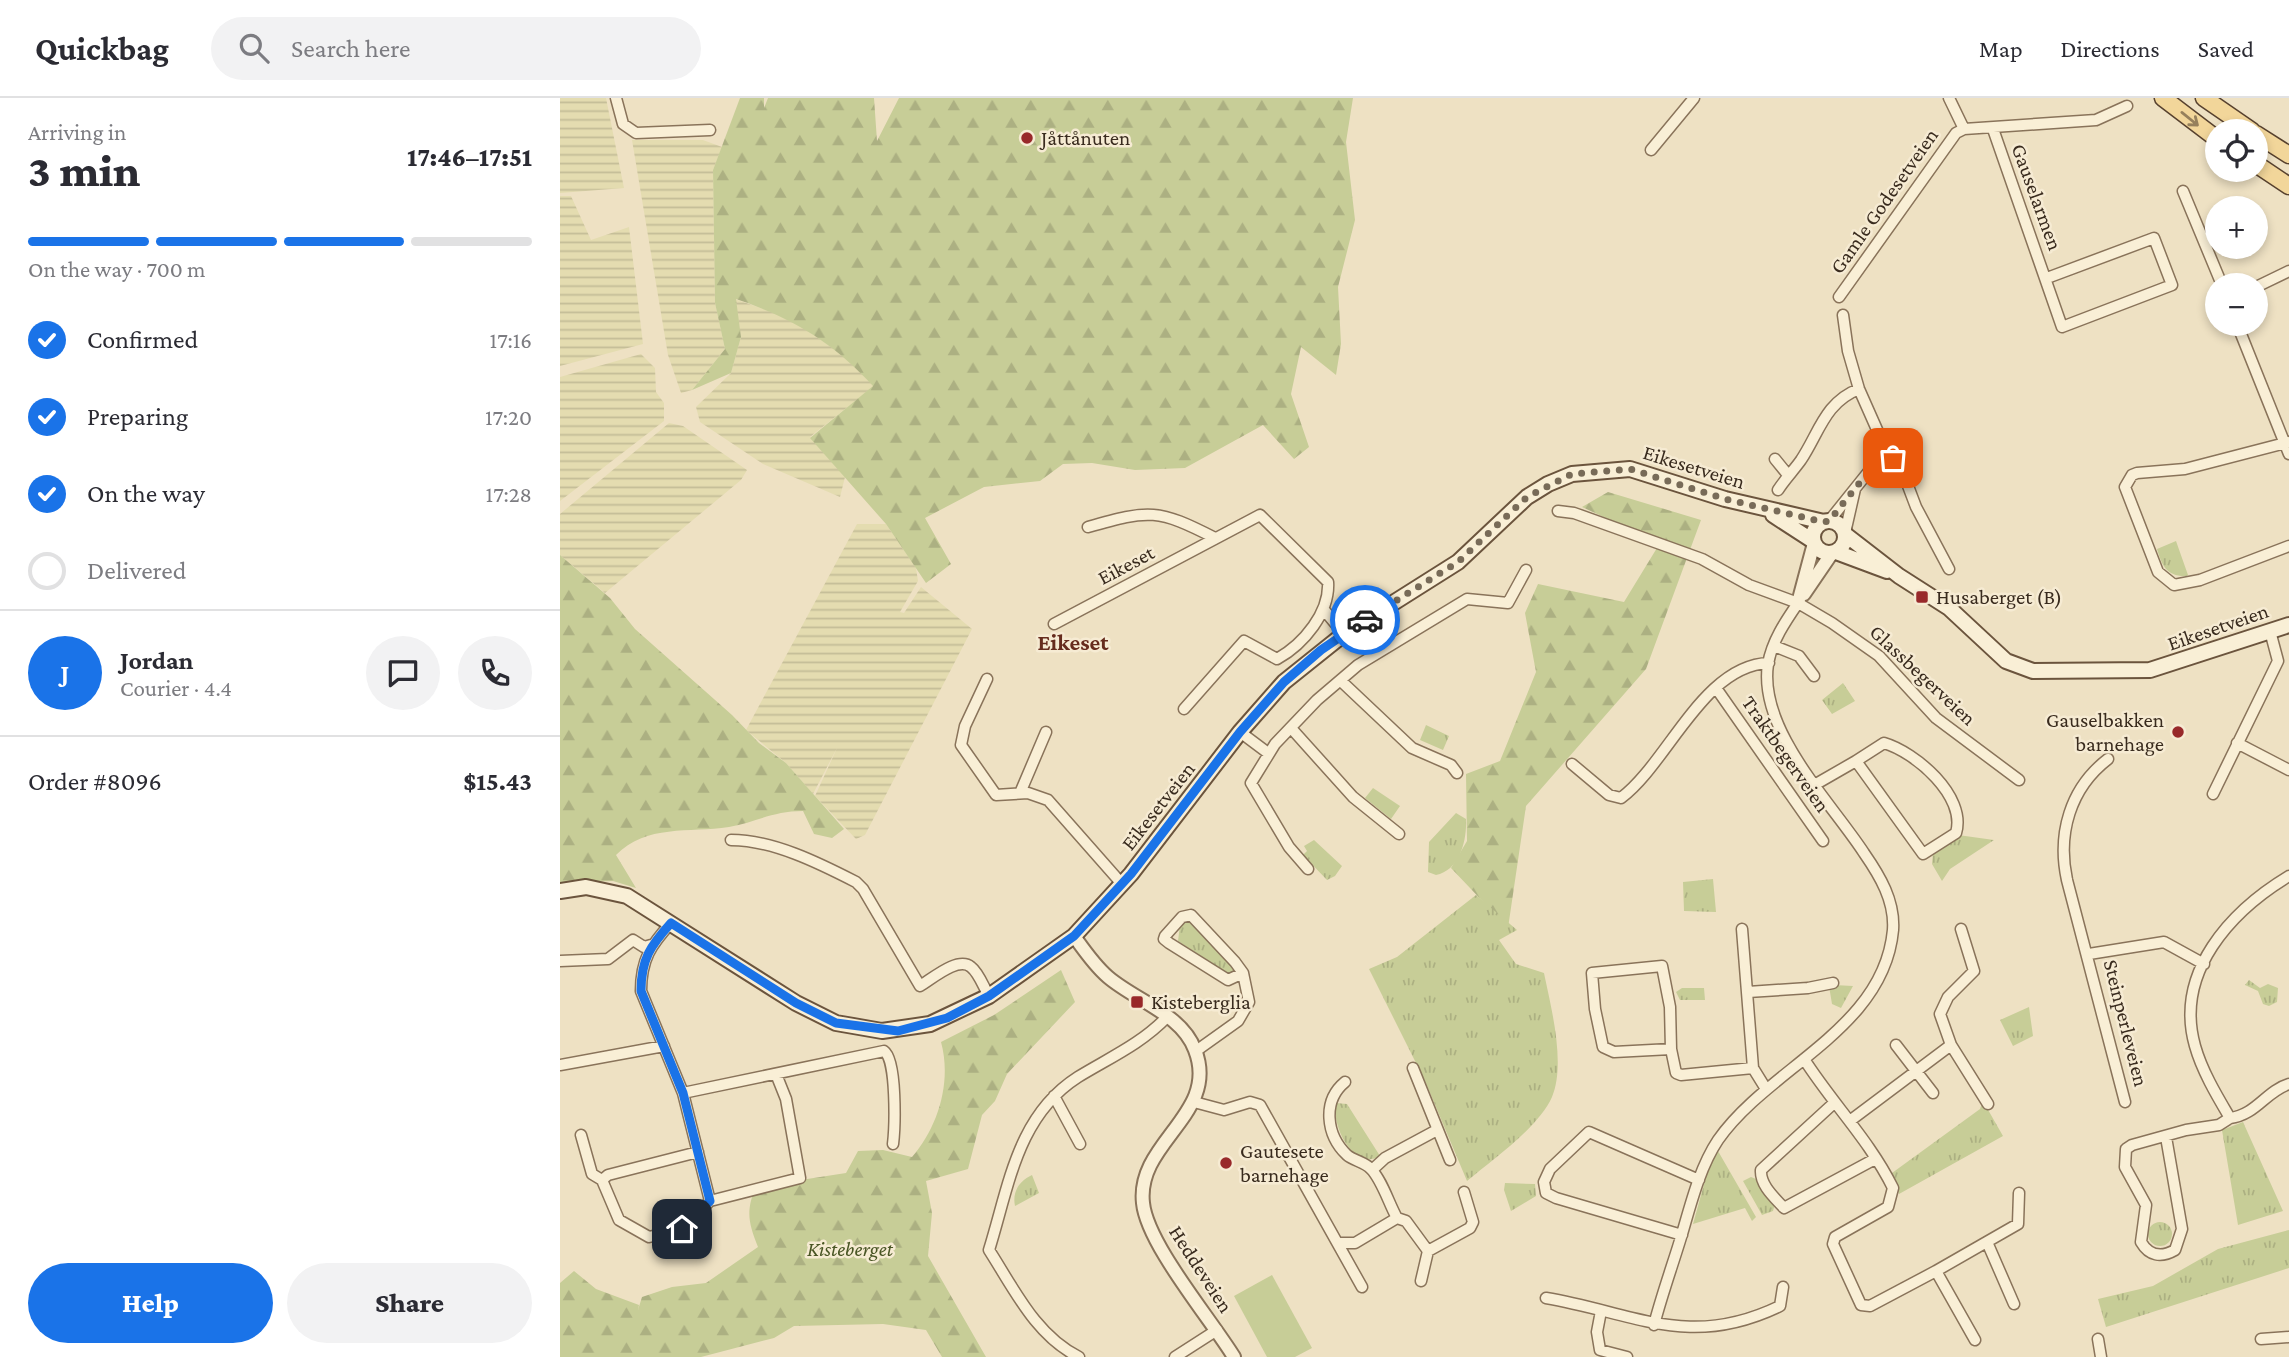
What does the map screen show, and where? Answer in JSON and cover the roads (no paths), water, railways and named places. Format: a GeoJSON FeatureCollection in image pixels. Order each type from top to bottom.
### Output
{"type":"FeatureCollection","features":[{"type":"Feature","properties":{"kind":"main road"},"geometry":{"type":"LineString","coordinates":[[2163,98],[2205,130]]}},
{"type":"Feature","properties":{"kind":"main road"},"geometry":{"type":"LineString","coordinates":[[2204,98],[2235,119]]}},
{"type":"Feature","properties":{"kind":"main road"},"geometry":{"type":"LineString","coordinates":[[2268,141],[2289,155]]}},
{"type":"Feature","properties":{"kind":"main road"},"geometry":{"type":"LineString","coordinates":[[2268,172],[2289,186]]}},
{"type":"Feature","properties":{"kind":"main road","name":"Eikesetveien"},"geometry":{"type":"LineString","coordinates":[[560,891],[586,887],[627,895],[821,1017],[849,1026],[882,1031],[915,1028],[947,1018],[989,996],[1074,936],[1122,884],[1240,732],[1284,682],[1344,634],[1458,562],[1527,497],[1572,474],[1630,469],[1766,510],[1826,521]]}},
{"type":"Feature","properties":{"kind":"main road","name":"Eikesetveien"},"geometry":{"type":"LineString","coordinates":[[1766,510],[1814,542]]}},
{"type":"Feature","properties":{"kind":"main road"},"geometry":{"type":"LineString","coordinates":[[1826,521],[1836,522],[1845,534],[1842,548],[1834,553],[1818,549],[1814,542],[1814,533],[1826,521]]}},
{"type":"Feature","properties":{"kind":"main road","name":"Eikesetveien"},"geometry":{"type":"LineString","coordinates":[[1845,534],[1899,576],[1949,608],[2006,660],[2033,671],[2150,670],[2289,625]]}},
{"type":"Feature","properties":{"kind":"main road","name":"Eikesetveien"},"geometry":{"type":"LineString","coordinates":[[1834,553],[1899,576]]}},
{"type":"Feature","properties":{"kind":"street"},"geometry":{"type":"LineString","coordinates":[[616,98],[623,124],[636,133],[710,130]]}},
{"type":"Feature","properties":{"kind":"street"},"geometry":{"type":"LineString","coordinates":[[1651,150],[1694,98]]}},
{"type":"Feature","properties":{"kind":"street","name":"Gamle Godesetveien"},"geometry":{"type":"LineString","coordinates":[[1949,98],[1964,129]]}},
{"type":"Feature","properties":{"kind":"street","name":"Gamle Godesetveien"},"geometry":{"type":"LineString","coordinates":[[1839,297],[1956,133],[1964,129],[2096,120],[2127,106]]}},
{"type":"Feature","properties":{"kind":"street","name":"Gauselarmen"},"geometry":{"type":"LineString","coordinates":[[1993,129],[2062,327],[2172,285],[2154,238],[2047,278]]}},
{"type":"Feature","properties":{"kind":"street"},"geometry":{"type":"LineString","coordinates":[[2183,191],[2217,273]]}},
{"type":"Feature","properties":{"kind":"street"},"geometry":{"type":"LineString","coordinates":[[2268,281],[2289,271]]}},
{"type":"Feature","properties":{"kind":"street"},"geometry":{"type":"LineString","coordinates":[[1843,315],[1848,351],[1859,389],[1886,450],[1902,470],[1916,507],[1949,569]]}},
{"type":"Feature","properties":{"kind":"street"},"geometry":{"type":"LineString","coordinates":[[2242,336],[2287,443],[2289,454]]}},
{"type":"Feature","properties":{"kind":"street"},"geometry":{"type":"LineString","coordinates":[[1778,490],[1801,459],[1821,420],[1850,393],[1859,389]]}},
{"type":"Feature","properties":{"kind":"street"},"geometry":{"type":"LineString","coordinates":[[2287,443],[2185,469],[2137,473],[2127,483],[2125,493],[2148,540],[2158,572],[2174,584],[2200,580],[2289,546]]}},
{"type":"Feature","properties":{"kind":"street"},"geometry":{"type":"LineString","coordinates":[[1826,521],[1886,450]]}},
{"type":"Feature","properties":{"kind":"street"},"geometry":{"type":"LineString","coordinates":[[1774,459],[1788,475]]}},
{"type":"Feature","properties":{"kind":"street"},"geometry":{"type":"LineString","coordinates":[[1845,534],[1856,485]]}},
{"type":"Feature","properties":{"kind":"street","name":"Glassbegerveien"},"geometry":{"type":"LineString","coordinates":[[1558,511],[1574,513],[1702,559],[1749,585],[1798,603],[1868,646],[1936,718],[2019,780]]}},
{"type":"Feature","properties":{"kind":"street","name":"Eikeset"},"geometry":{"type":"LineString","coordinates":[[1088,527],[1152,513],[1172,517],[1214,538]]}},
{"type":"Feature","properties":{"kind":"street","name":"Eikeset"},"geometry":{"type":"LineString","coordinates":[[1054,624],[1260,515],[1328,582],[1329,598],[1325,611]]}},
{"type":"Feature","properties":{"kind":"street"},"geometry":{"type":"LineString","coordinates":[[1798,603],[1814,542]]}},
{"type":"Feature","properties":{"kind":"street"},"geometry":{"type":"LineString","coordinates":[[1654,1325],[1699,1180],[1716,1143],[1733,1121],[1766,1089],[1804,1059],[1856,1010],[1870,992],[1888,959],[1893,927],[1888,894],[1877,873],[1785,739],[1774,717],[1767,688],[1769,663],[1774,646],[1798,603],[1834,553]]}},
{"type":"Feature","properties":{"kind":"street"},"geometry":{"type":"LineString","coordinates":[[1308,869],[1289,848],[1251,783],[1268,753],[1317,700],[1359,666],[1467,599],[1508,603],[1526,570]]}},
{"type":"Feature","properties":{"kind":"street"},"geometry":{"type":"LineString","coordinates":[[1184,709],[1244,641],[1278,659],[1325,611],[1344,634]]}},
{"type":"Feature","properties":{"kind":"street"},"geometry":{"type":"LineString","coordinates":[[2213,794],[2278,660],[2270,631]]}},
{"type":"Feature","properties":{"kind":"street"},"geometry":{"type":"LineString","coordinates":[[1774,646],[1799,656],[1814,677]]}},
{"type":"Feature","properties":{"kind":"street","name":"Traktbegerveien"},"geometry":{"type":"LineString","coordinates":[[1572,764],[1609,795],[1621,798],[1716,688],[1741,668],[1769,663]]}},
{"type":"Feature","properties":{"kind":"street"},"geometry":{"type":"LineString","coordinates":[[988,679],[965,726],[961,745],[992,791],[1001,797],[1020,793],[1036,795],[1052,803],[1122,884]]}},
{"type":"Feature","properties":{"kind":"street"},"geometry":{"type":"LineString","coordinates":[[1341,681],[1412,748],[1451,765],[1457,773]]}},
{"type":"Feature","properties":{"kind":"street","name":"Traktbegerveien"},"geometry":{"type":"LineString","coordinates":[[1716,688],[1823,841]]}},
{"type":"Feature","properties":{"kind":"street"},"geometry":{"type":"LineString","coordinates":[[1291,728],[1353,797],[1399,834]]}},
{"type":"Feature","properties":{"kind":"street"},"geometry":{"type":"LineString","coordinates":[[1020,793],[1046,732]]}},
{"type":"Feature","properties":{"kind":"street"},"geometry":{"type":"LineString","coordinates":[[1240,732],[1268,753]]}},
{"type":"Feature","properties":{"kind":"street"},"geometry":{"type":"LineString","coordinates":[[1816,784],[1884,743],[1912,756],[1943,787],[1958,818],[1956,832],[1923,854],[1856,761]]}},
{"type":"Feature","properties":{"kind":"street"},"geometry":{"type":"LineString","coordinates":[[2237,743],[2289,770]]}},
{"type":"Feature","properties":{"kind":"street","name":"Steinperleveien"},"geometry":{"type":"LineString","coordinates":[[2108,759],[2082,785],[2071,805],[2063,838],[2065,870],[2089,954],[2125,1102]]}},
{"type":"Feature","properties":{"kind":"street"},"geometry":{"type":"LineString","coordinates":[[731,840],[743,840],[793,854],[856,882],[863,889],[920,986],[956,965],[967,965],[972,967],[989,996]]}},
{"type":"Feature","properties":{"kind":"street"},"geometry":{"type":"LineString","coordinates":[[2230,1118],[2201,1061],[2193,1037],[2191,1009],[2204,964],[2216,940],[2241,910],[2289,876]]}},
{"type":"Feature","properties":{"kind":"street"},"geometry":{"type":"LineString","coordinates":[[1196,1051],[1238,1021],[1249,1002],[1242,973],[1227,951],[1191,915],[1182,917],[1165,936],[1164,939],[1169,943],[1228,980],[1242,973]]}},
{"type":"Feature","properties":{"kind":"street"},"geometry":{"type":"LineString","coordinates":[[671,923],[650,945],[641,975],[641,991],[683,1093],[710,1201]]}},
{"type":"Feature","properties":{"kind":"street"},"geometry":{"type":"LineString","coordinates":[[1742,929],[1753,1068],[1766,1089]]}},
{"type":"Feature","properties":{"kind":"street"},"geometry":{"type":"LineString","coordinates":[[1961,929],[1973,971],[1941,1007],[1942,1024],[1951,1045],[1988,1104]]}},
{"type":"Feature","properties":{"kind":"street"},"geometry":{"type":"LineString","coordinates":[[1074,936],[1108,977],[1181,1027],[1196,1051],[1199,1083],[1194,1102],[1224,1110],[1250,1102],[1260,1105],[1340,1243],[1362,1287]]}},
{"type":"Feature","properties":{"kind":"street"},"geometry":{"type":"LineString","coordinates":[[560,961],[572,958],[608,959],[633,940],[644,947],[650,945]]}},
{"type":"Feature","properties":{"kind":"street","name":"Steinperleveien"},"geometry":{"type":"LineString","coordinates":[[2089,954],[2164,942],[2204,964]]}},
{"type":"Feature","properties":{"kind":"street"},"geometry":{"type":"LineString","coordinates":[[1671,1049],[1614,1052],[1603,1047],[1595,1009],[1592,972],[1662,967],[1670,1007],[1671,1049],[1676,1073],[1681,1075],[1753,1068]]}},
{"type":"Feature","properties":{"kind":"street"},"geometry":{"type":"LineString","coordinates":[[1748,992],[1808,988],[1833,983]]}},
{"type":"Feature","properties":{"kind":"street"},"geometry":{"type":"LineString","coordinates":[[1079,1357],[1064,1350],[1034,1320],[989,1250],[1031,1122],[1054,1096],[1077,1078],[1142,1040],[1167,1017]]}},
{"type":"Feature","properties":{"kind":"street"},"geometry":{"type":"LineString","coordinates":[[1896,1045],[1933,1093]]}},
{"type":"Feature","properties":{"kind":"street"},"geometry":{"type":"LineString","coordinates":[[1851,1120],[1914,1070],[1951,1045]]}},
{"type":"Feature","properties":{"kind":"street"},"geometry":{"type":"LineString","coordinates":[[560,1065],[664,1046]]}},
{"type":"Feature","properties":{"kind":"street"},"geometry":{"type":"LineString","coordinates":[[683,1093],[880,1051],[888,1054],[895,1113],[893,1143]]}},
{"type":"Feature","properties":{"kind":"street"},"geometry":{"type":"LineString","coordinates":[[1804,1059],[1834,1103],[1851,1120],[1893,1188],[1892,1203],[1835,1237],[1833,1244],[1859,1301],[1865,1307],[1936,1271],[2018,1224],[2019,1193]]}},
{"type":"Feature","properties":{"kind":"street"},"geometry":{"type":"LineString","coordinates":[[1413,1068],[1450,1160]]}},
{"type":"Feature","properties":{"kind":"street"},"geometry":{"type":"LineString","coordinates":[[581,1135],[592,1174],[602,1180],[619,1220],[649,1237],[682,1229],[710,1201],[800,1178],[786,1099],[776,1074]]}},
{"type":"Feature","properties":{"kind":"street"},"geometry":{"type":"LineString","coordinates":[[1345,1082],[1333,1096],[1328,1120],[1344,1152],[1372,1170],[1397,1218],[1406,1221],[1428,1251]]}},
{"type":"Feature","properties":{"kind":"street"},"geometry":{"type":"LineString","coordinates":[[2166,1137],[2182,1229],[2175,1250],[2161,1255],[2149,1251],[2141,1242],[2146,1205],[2127,1174],[2126,1149],[2186,1130],[2218,1125],[2253,1110],[2273,1091],[2289,1084]]}},
{"type":"Feature","properties":{"kind":"street"},"geometry":{"type":"LineString","coordinates":[[1054,1096],[1080,1144]]}},
{"type":"Feature","properties":{"kind":"street","name":"Heddeveien"},"geometry":{"type":"LineString","coordinates":[[1194,1102],[1148,1165],[1142,1184],[1143,1205],[1156,1240],[1234,1357]]}},
{"type":"Feature","properties":{"kind":"street"},"geometry":{"type":"LineString","coordinates":[[1834,1103],[1761,1170],[1760,1175],[1768,1190],[1784,1208],[1875,1159]]}},
{"type":"Feature","properties":{"kind":"street"},"geometry":{"type":"LineString","coordinates":[[1372,1170],[1385,1158],[1437,1130]]}},
{"type":"Feature","properties":{"kind":"street"},"geometry":{"type":"LineString","coordinates":[[1682,1235],[1556,1198],[1546,1193],[1544,1182],[1550,1168],[1589,1132],[1699,1180]]}},
{"type":"Feature","properties":{"kind":"street"},"geometry":{"type":"LineString","coordinates":[[602,1180],[608,1175],[698,1152]]}},
{"type":"Feature","properties":{"kind":"street"},"geometry":{"type":"LineString","coordinates":[[1421,1281],[1428,1251],[1470,1228],[1473,1222],[1464,1192]]}},
{"type":"Feature","properties":{"kind":"street"},"geometry":{"type":"LineString","coordinates":[[1340,1243],[1354,1243],[1397,1218]]}},
{"type":"Feature","properties":{"kind":"street"},"geometry":{"type":"LineString","coordinates":[[1987,1242],[2014,1304]]}},
{"type":"Feature","properties":{"kind":"street"},"geometry":{"type":"LineString","coordinates":[[1936,1271],[1975,1340]]}},
{"type":"Feature","properties":{"kind":"street"},"geometry":{"type":"LineString","coordinates":[[1546,1298],[1654,1325],[1691,1328],[1748,1320],[1780,1306],[1783,1287]]}},
{"type":"Feature","properties":{"kind":"street"},"geometry":{"type":"LineString","coordinates":[[1601,1311],[1597,1332],[1600,1350],[1627,1357]]}},
{"type":"Feature","properties":{"kind":"street"},"geometry":{"type":"LineString","coordinates":[[1175,1357],[1217,1330]]}},
{"type":"Feature","properties":{"kind":"street"},"geometry":{"type":"LineString","coordinates":[[2261,1339],[2289,1337]]}},
{"type":"Feature","properties":{"kind":"street"},"geometry":{"type":"LineString","coordinates":[[2098,1339],[2101,1357]]}},
{"type":"Feature","properties":{"kind":"place","name":"Jåttånuten"},"geometry":{"type":"Point","coordinates":[1027,138]}},
{"type":"Feature","properties":{"kind":"place","name":"Husaberget (B)"},"geometry":{"type":"Point","coordinates":[1922,597]}},
{"type":"Feature","properties":{"kind":"place","name":"Gauselbakken barnehage"},"geometry":{"type":"Point","coordinates":[2178,732]}},
{"type":"Feature","properties":{"kind":"place","name":"Kisteberglia"},"geometry":{"type":"Point","coordinates":[1137,1002]}},
{"type":"Feature","properties":{"kind":"place","name":"Gautesete barnehage"},"geometry":{"type":"Point","coordinates":[1226,1163]}},
{"type":"Feature","properties":{"kind":"district","name":"Eikeset"},"geometry":{"type":"Point","coordinates":[1073,642]}},
{"type":"Feature","properties":{"kind":"park label","name":"Kisteberget"},"geometry":{"type":"Point","coordinates":[850,1249]}}]}
